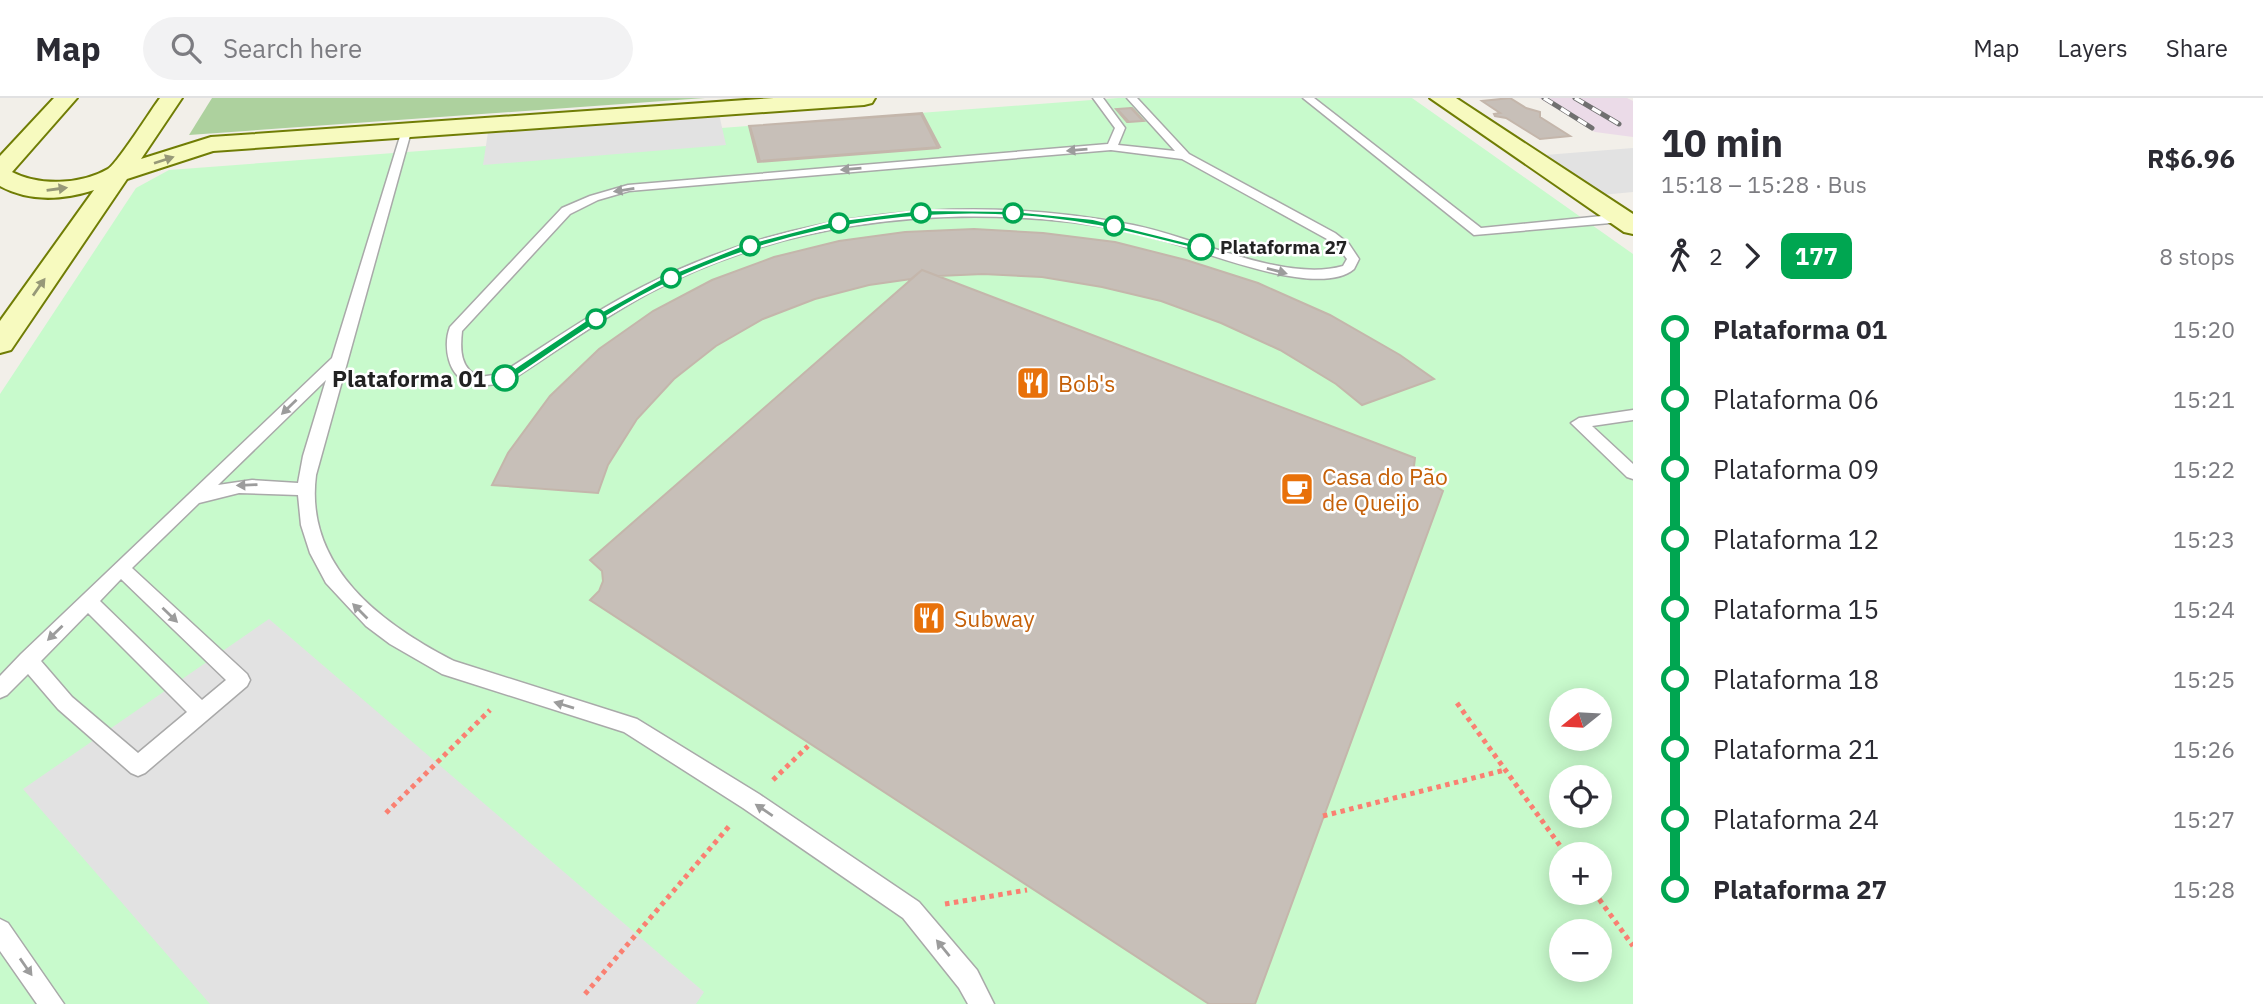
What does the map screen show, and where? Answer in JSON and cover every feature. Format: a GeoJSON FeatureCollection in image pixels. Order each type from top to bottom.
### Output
{"type":"FeatureCollection","features":[{"type":"Feature","properties":{"kind":"street"},"geometry":{"type":"LineString","coordinates":[[66,98],[0,173],[21,187],[47,191],[80,186],[116,176],[211,144],[863,98]]}},
{"type":"Feature","properties":{"kind":"street"},"geometry":{"type":"LineString","coordinates":[[0,343],[171,98]]}},
{"type":"Feature","properties":{"kind":"street"},"geometry":{"type":"LineString","coordinates":[[1441,98],[1629,220]]}},
{"type":"Feature","properties":{"kind":"street"},"geometry":{"type":"LineString","coordinates":[[153,125],[211,144]]}},
{"type":"Feature","properties":{"kind":"lane"},"geometry":{"type":"LineString","coordinates":[[1098,98],[1120,128],[1111,147]]}},
{"type":"Feature","properties":{"kind":"lane"},"geometry":{"type":"LineString","coordinates":[[1132,98],[1185,156],[1331,236],[1345,247],[1353,259],[1348,269],[1321,275],[1279,272],[1229,255],[1136,230],[1052,216],[967,212],[898,215],[835,223],[790,234],[703,263],[629,299],[505,378],[493,382],[471,379],[461,372],[455,361],[455,330],[566,211],[611,192],[1111,147],[1185,156]]}},
{"type":"Feature","properties":{"kind":"lane"},"geometry":{"type":"LineString","coordinates":[[1308,98],[1478,232],[1629,220]]}},
{"type":"Feature","properties":{"kind":"lane"},"geometry":{"type":"LineString","coordinates":[[407,132],[311,456],[306,491],[311,532],[330,574],[359,611],[380,629],[449,668],[629,725],[751,801],[911,910],[968,979],[982,1004]]}},
{"type":"Feature","properties":{"kind":"lane"},"geometry":{"type":"LineString","coordinates":[[0,689],[191,500],[339,360]]}},
{"type":"Feature","properties":{"kind":"lane"},"geometry":{"type":"LineString","coordinates":[[1633,415],[1579,423],[1633,474]]}},
{"type":"Feature","properties":{"kind":"lane"},"geometry":{"type":"LineString","coordinates":[[191,500],[234,486],[268,485],[306,491]]}},
{"type":"Feature","properties":{"kind":"lane"},"geometry":{"type":"LineString","coordinates":[[28,660],[65,703],[138,766],[240,680],[121,568]]}},
{"type":"Feature","properties":{"kind":"lane"},"geometry":{"type":"LineString","coordinates":[[88,601],[201,713]]}},
{"type":"Feature","properties":{"kind":"lane"},"geometry":{"type":"LineString","coordinates":[[0,931],[52,1004]]}},
{"type":"Feature","properties":{"kind":"path"},"geometry":{"type":"LineString","coordinates":[[1457,703],[1557,842]]}},
{"type":"Feature","properties":{"kind":"path"},"geometry":{"type":"LineString","coordinates":[[386,813],[483,717]]}},
{"type":"Feature","properties":{"kind":"path"},"geometry":{"type":"LineString","coordinates":[[1323,816],[1505,770]]}},
{"type":"Feature","properties":{"kind":"path"},"geometry":{"type":"LineString","coordinates":[[585,994],[700,859]]}},
{"type":"Feature","properties":{"kind":"path"},"geometry":{"type":"LineString","coordinates":[[911,910],[1027,890]]}},
{"type":"Feature","properties":{"kind":"path"},"geometry":{"type":"LineString","coordinates":[[1603,905],[1633,946]]}},
{"type":"Feature","properties":{"kind":"shaded area"},"geometry":{"type":"Polygon","coordinates":[[[1539,98],[1627,98],[1633,101],[1633,137],[1595,132],[1539,98]]]}},
{"type":"Feature","properties":{"kind":"shaded area"},"geometry":{"type":"Polygon","coordinates":[[[719,114],[726,145],[483,165],[488,132],[719,114]]]}},
{"type":"Feature","properties":{"kind":"shaded area"},"geometry":{"type":"Polygon","coordinates":[[[1633,148],[1633,192],[1601,195],[1545,155],[1633,148]]]}},
{"type":"Feature","properties":{"kind":"shaded area"},"geometry":{"type":"Polygon","coordinates":[[[269,619],[704,992],[696,1004],[210,1004],[23,789],[269,619]]]}},
{"type":"Feature","properties":{"kind":"green space"},"geometry":{"type":"Polygon","coordinates":[[[212,98],[705,98],[189,135],[212,98]]]}},
{"type":"Feature","properties":{"kind":"green space"},"geometry":{"type":"Polygon","coordinates":[[[1118,98],[1412,98],[1633,254],[1633,1004],[0,1004],[0,394],[136,188],[169,170],[1118,98]]]}},
{"type":"Feature","properties":{"kind":"building"},"geometry":{"type":"Polygon","coordinates":[[[1510,98],[1526,108],[1540,112],[1540,117],[1570,136],[1540,139],[1506,118],[1495,116],[1494,114],[1500,113],[1482,101],[1510,98]]]}},
{"type":"Feature","properties":{"kind":"building"},"geometry":{"type":"Polygon","coordinates":[[[1131,108],[1143,121],[1127,122],[1116,109],[1131,108]]]}},
{"type":"Feature","properties":{"kind":"building"},"geometry":{"type":"Polygon","coordinates":[[[1132,108],[1144,121],[1129,122],[1117,109],[1132,108]]]}},
{"type":"Feature","properties":{"kind":"building"},"geometry":{"type":"Polygon","coordinates":[[[922,113],[940,147],[760,161],[750,126],[922,113]]]}},
{"type":"Feature","properties":{"kind":"building"},"geometry":{"type":"Polygon","coordinates":[[[921,114],[938,148],[758,162],[749,126],[921,114]]]}},
{"type":"Feature","properties":{"kind":"building"},"geometry":{"type":"Polygon","coordinates":[[[974,229],[1043,233],[1115,242],[1186,260],[1258,283],[1330,315],[1400,355],[1434,379],[1362,405],[1336,384],[1280,350],[1221,323],[1161,301],[1042,277],[983,274],[938,276],[922,270],[911,279],[869,285],[815,299],[763,319],[716,346],[674,379],[637,419],[608,465],[598,493],[492,485],[508,453],[550,396],[599,349],[653,311],[712,280],[774,257],[839,241],[905,232],[974,229]]]}},
{"type":"Feature","properties":{"kind":"building"},"geometry":{"type":"Polygon","coordinates":[[[922,270],[1415,458],[1414,466],[1419,476],[1443,491],[1255,1004],[1209,1004],[590,600],[599,591],[603,581],[602,571],[590,560],[922,270]]]}},
{"type":"Feature","properties":{"kind":"railway"},"geometry":{"type":"LineString","coordinates":[[1544,98],[1592,128]]}},
{"type":"Feature","properties":{"kind":"railway"},"geometry":{"type":"LineString","coordinates":[[1575,98],[1619,124]]}},
{"type":"Feature","properties":{"kind":"bus line","name":"177"},"geometry":{"type":"LineString","coordinates":[[505,378],[592,321],[667,279],[746,247],[835,223],[922,213],[1014,213],[1093,222],[1201,247]]}},
{"type":"Feature","properties":{"kind":"place","name":"Plataforma 27"},"geometry":{"type":"Point","coordinates":[1201,247]}},
{"type":"Feature","properties":{"kind":"place","name":"Plataforma 01"},"geometry":{"type":"Point","coordinates":[505,378]}},
{"type":"Feature","properties":{"kind":"place","name":"Bob's"},"geometry":{"type":"Point","coordinates":[1033,383]}},
{"type":"Feature","properties":{"kind":"place","name":"Casa do Pão de Queijo"},"geometry":{"type":"Point","coordinates":[1297,489]}},
{"type":"Feature","properties":{"kind":"place","name":"Subway"},"geometry":{"type":"Point","coordinates":[929,618]}}]}
